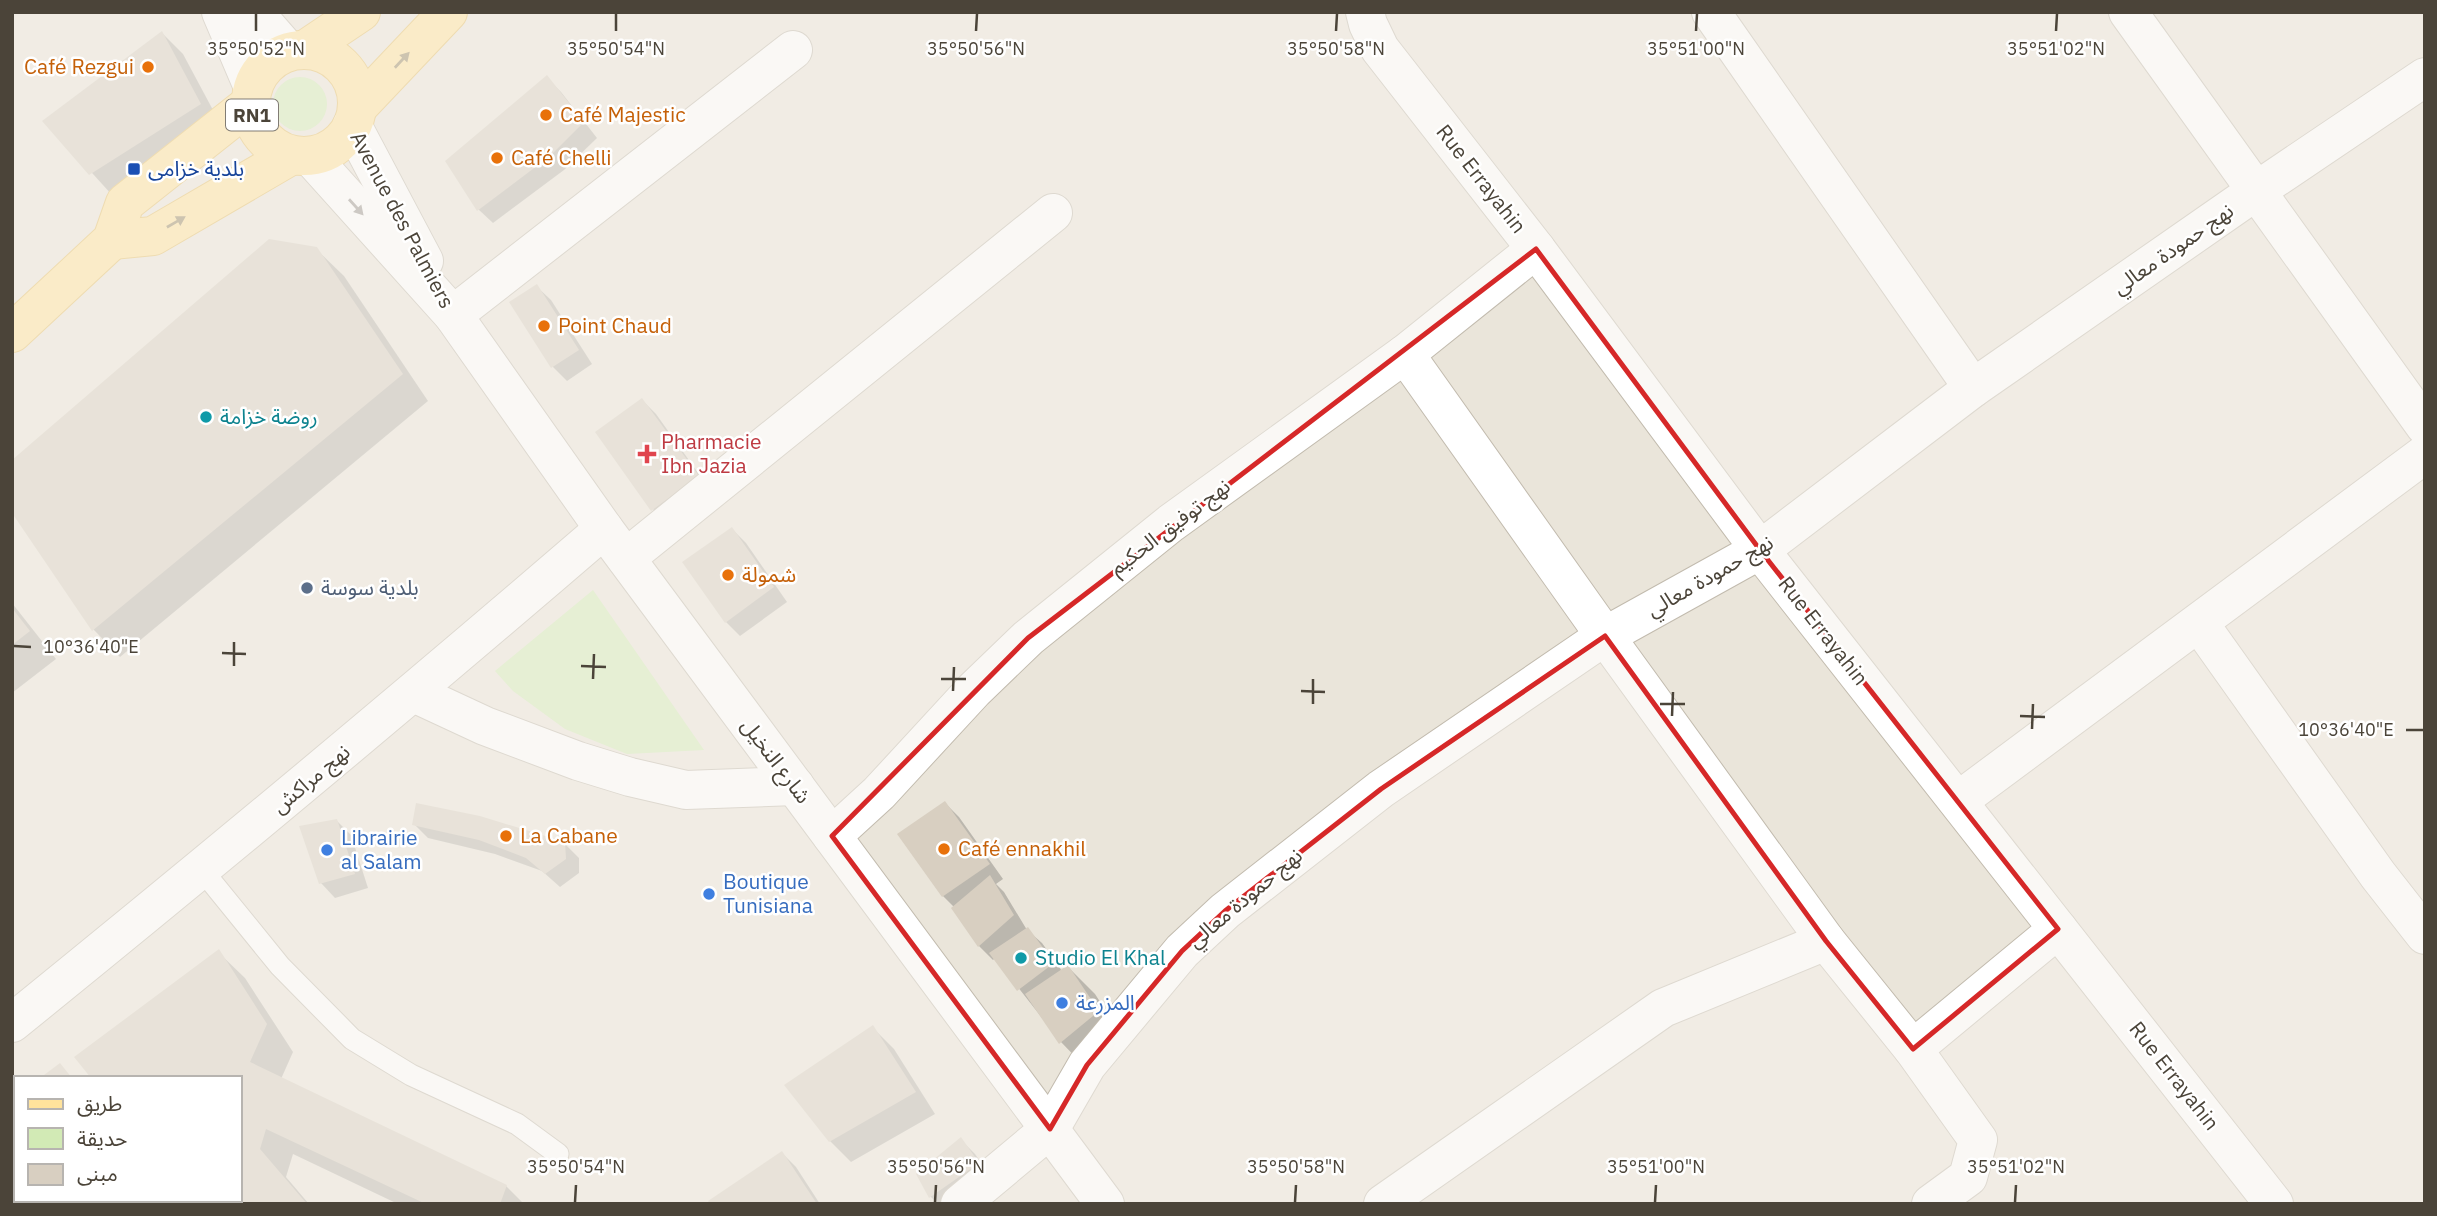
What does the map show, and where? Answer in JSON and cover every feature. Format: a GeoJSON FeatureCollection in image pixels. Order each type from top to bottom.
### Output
{"type":"FeatureCollection","features":[{"type":"Feature","properties":{"kind":"main road","name":"RN1"},"geometry":{"type":"LineString","coordinates":[[12,333],[112,240],[125,204],[251,95],[267,65],[361,12]]}},
{"type":"Feature","properties":{"kind":"main road","name":"RN1"},"geometry":{"type":"LineString","coordinates":[[112,240],[153,236],[301,156],[327,151],[341,140],[354,117],[448,12]]}},
{"type":"Feature","properties":{"kind":"main road"},"geometry":{"type":"LineString","coordinates":[[297,50],[323,53],[338,62],[352,83],[354,117]]}},
{"type":"Feature","properties":{"kind":"main road","name":"RN1"},"geometry":{"type":"LineString","coordinates":[[251,95],[253,121],[262,137],[276,149],[301,156]]}},
{"type":"Feature","properties":{"kind":"street"},"geometry":{"type":"LineString","coordinates":[[221,12],[251,95]]}},
{"type":"Feature","properties":{"kind":"street"},"geometry":{"type":"LineString","coordinates":[[254,12],[297,50]]}},
{"type":"Feature","properties":{"kind":"street","name":"Rue Errayahin"},"geometry":{"type":"LineString","coordinates":[[1365,12],[1380,49],[1536,248],[1760,550],[2274,1204]]}},
{"type":"Feature","properties":{"kind":"street"},"geometry":{"type":"LineString","coordinates":[[1711,12],[1973,388]]}},
{"type":"Feature","properties":{"kind":"street"},"geometry":{"type":"LineString","coordinates":[[2128,12],[2425,425]]}},
{"type":"Feature","properties":{"kind":"street"},"geometry":{"type":"LineString","coordinates":[[453,315],[793,50]]}},
{"type":"Feature","properties":{"kind":"street","name":"نهج حمودة معالي"},"geometry":{"type":"LineString","coordinates":[[1050,1129],[1087,1065],[1182,951],[1225,911],[1381,789],[1605,636],[1760,550],[1973,388],[2256,191],[2425,78]]}},
{"type":"Feature","properties":{"kind":"street","name":"Avenue des Palmiers"},"geometry":{"type":"LineString","coordinates":[[354,117],[453,315]]}},
{"type":"Feature","properties":{"kind":"street","name":"Avenue des Palmiers"},"geometry":{"type":"LineString","coordinates":[[301,156],[453,315]]}},
{"type":"Feature","properties":{"kind":"street","name":"نهج مراكش"},"geometry":{"type":"LineString","coordinates":[[12,1023],[202,870],[414,693],[1053,213]]}},
{"type":"Feature","properties":{"kind":"street","name":"نهج توفيق الحكيم"},"geometry":{"type":"LineString","coordinates":[[832,836],[879,793],[974,690],[1028,638],[1171,523],[1405,354],[1536,248]]}},
{"type":"Feature","properties":{"kind":"street","name":"شارع النخيل"},"geometry":{"type":"LineString","coordinates":[[453,315],[615,544],[1105,1204]]}},
{"type":"Feature","properties":{"kind":"street"},"geometry":{"type":"LineString","coordinates":[[1405,354],[1605,636],[1826,940],[1913,1049],[1978,1140],[1968,1177],[1931,1204]]}},
{"type":"Feature","properties":{"kind":"street"},"geometry":{"type":"LineString","coordinates":[[1958,801],[2425,454]]}},
{"type":"Feature","properties":{"kind":"street"},"geometry":{"type":"LineString","coordinates":[[2199,623],[2378,875],[2425,935]]}},
{"type":"Feature","properties":{"kind":"street"},"geometry":{"type":"LineString","coordinates":[[414,693],[485,726],[578,761],[630,777],[686,790],[795,786]]}},
{"type":"Feature","properties":{"kind":"street"},"geometry":{"type":"LineString","coordinates":[[1913,1049],[2058,929]]}},
{"type":"Feature","properties":{"kind":"street"},"geometry":{"type":"LineString","coordinates":[[1382,1204],[1663,1008],[1826,940]]}},
{"type":"Feature","properties":{"kind":"street"},"geometry":{"type":"LineString","coordinates":[[960,1204],[1050,1129]]}},
{"type":"Feature","properties":{"kind":"lane"},"geometry":{"type":"LineString","coordinates":[[202,870],[280,966],[352,1039],[411,1075],[517,1124],[558,1154]]}},
{"type":"Feature","properties":{"kind":"highlighted area"},"geometry":{"type":"Polygon","coordinates":[[[1536,249],[1760,550],[2058,929],[1913,1049],[1826,941],[1605,636],[1381,789],[1225,911],[1182,951],[1087,1065],[1050,1129],[832,836],[1028,638],[1536,249]]]}},
{"type":"Feature","properties":{"kind":"shaded area"},"geometry":{"type":"Polygon","coordinates":[[[12,12],[2425,12],[2425,1204],[12,1204],[12,12]]]}},
{"type":"Feature","properties":{"kind":"green space"},"geometry":{"type":"Polygon","coordinates":[[[300,77],[319,85],[327,104],[319,123],[300,131],[281,123],[273,104],[281,85],[300,77]]]}},
{"type":"Feature","properties":{"kind":"green space"},"geometry":{"type":"Polygon","coordinates":[[[593,590],[704,750],[627,754],[565,729],[513,691],[495,671],[593,590]]]}},
{"type":"Feature","properties":{"kind":"building","name":"Café Rezgui"},"geometry":{"type":"Polygon","coordinates":[[[162,31],[201,104],[89,175],[42,121],[162,31]]]}},
{"type":"Feature","properties":{"kind":"building","name":"Café Chelli"},"geometry":{"type":"Polygon","coordinates":[[[547,75],[584,122],[550,156],[477,211],[445,161],[547,75]]]}},
{"type":"Feature","properties":{"kind":"building","name":"روضة خزامة"},"geometry":{"type":"Polygon","coordinates":[[[269,239],[317,247],[403,374],[92,631],[12,513],[12,460],[269,239]]]}},
{"type":"Feature","properties":{"kind":"building","name":"Point Chaud"},"geometry":{"type":"Polygon","coordinates":[[[537,284],[579,350],[551,368],[509,302],[537,284]]]}},
{"type":"Feature","properties":{"kind":"building","name":"Pharmacie Ibn Jazia"},"geometry":{"type":"Polygon","coordinates":[[[642,398],[699,476],[651,511],[595,432],[642,398]]]}},
{"type":"Feature","properties":{"kind":"building","name":"شمولة"},"geometry":{"type":"Polygon","coordinates":[[[732,527],[774,587],[725,623],[682,562],[732,527]]]}},
{"type":"Feature","properties":{"kind":"building"},"geometry":{"type":"Polygon","coordinates":[[[12,608],[30,631],[12,645],[12,608]]]}},
{"type":"Feature","properties":{"kind":"building","name":"Café ennakhil"},"geometry":{"type":"Polygon","coordinates":[[[945,801],[990,864],[942,897],[897,834],[945,801]]]}},
{"type":"Feature","properties":{"kind":"building","name":"La Cabane"},"geometry":{"type":"Polygon","coordinates":[[[416,803],[480,816],[565,842],[566,859],[545,874],[526,858],[479,840],[412,825],[416,803]]]}},
{"type":"Feature","properties":{"kind":"building","name":"Librairie al Salam"},"geometry":{"type":"Polygon","coordinates":[[[337,819],[355,874],[319,884],[299,826],[337,819]]]}},
{"type":"Feature","properties":{"kind":"building"},"geometry":{"type":"Polygon","coordinates":[[[990,875],[1014,915],[978,947],[951,908],[990,875]]]}},
{"type":"Feature","properties":{"kind":"building","name":"Studio El Khal"},"geometry":{"type":"Polygon","coordinates":[[[1028,927],[1054,963],[1017,991],[989,953],[1028,927]]]}},
{"type":"Feature","properties":{"kind":"building"},"geometry":{"type":"Polygon","coordinates":[[[219,949],[267,1024],[250,1062],[507,1185],[500,1204],[426,1204],[266,1129],[260,1149],[307,1204],[239,1204],[238,1202],[242,1202],[242,1076],[89,1076],[74,1057],[219,949]]]}},
{"type":"Feature","properties":{"kind":"building","name":"المزرعة"},"geometry":{"type":"Polygon","coordinates":[[[1068,965],[1099,1011],[1059,1044],[1025,994],[1068,965]]]}},
{"type":"Feature","properties":{"kind":"building"},"geometry":{"type":"Polygon","coordinates":[[[873,1025],[916,1092],[829,1142],[784,1085],[873,1025]]]}},
{"type":"Feature","properties":{"kind":"building"},"geometry":{"type":"Polygon","coordinates":[[[60,1063],[70,1076],[43,1076],[60,1063]]]}},
{"type":"Feature","properties":{"kind":"building"},"geometry":{"type":"Polygon","coordinates":[[[14,1098],[14,1202],[171,1204],[12,1204],[14,1098]]]}},
{"type":"Feature","properties":{"kind":"building"},"geometry":{"type":"Polygon","coordinates":[[[961,1137],[979,1163],[929,1198],[916,1174],[961,1137]]]}},
{"type":"Feature","properties":{"kind":"building"},"geometry":{"type":"Polygon","coordinates":[[[782,1151],[817,1204],[710,1204],[708,1201],[782,1151]]]}},
{"type":"Feature","properties":{"kind":"place","name":"Café Rezgui"},"geometry":{"type":"Point","coordinates":[148,67]}},
{"type":"Feature","properties":{"kind":"place","name":"Café Majestic"},"geometry":{"type":"Point","coordinates":[546,115]}},
{"type":"Feature","properties":{"kind":"place","name":"Café Chelli"},"geometry":{"type":"Point","coordinates":[497,158]}},
{"type":"Feature","properties":{"kind":"place","name":"بلدية خزامى"},"geometry":{"type":"Point","coordinates":[134,169]}},
{"type":"Feature","properties":{"kind":"place","name":"Point Chaud"},"geometry":{"type":"Point","coordinates":[544,326]}},
{"type":"Feature","properties":{"kind":"place","name":"روضة خزامة"},"geometry":{"type":"Point","coordinates":[206,417]}},
{"type":"Feature","properties":{"kind":"place","name":"Pharmacie Ibn Jazia"},"geometry":{"type":"Point","coordinates":[647,454]}},
{"type":"Feature","properties":{"kind":"place","name":"شمولة"},"geometry":{"type":"Point","coordinates":[728,575]}},
{"type":"Feature","properties":{"kind":"place","name":"بلدية سوسة"},"geometry":{"type":"Point","coordinates":[307,588]}},
{"type":"Feature","properties":{"kind":"place","name":"La Cabane"},"geometry":{"type":"Point","coordinates":[506,836]}},
{"type":"Feature","properties":{"kind":"place","name":"Café ennakhil"},"geometry":{"type":"Point","coordinates":[944,849]}},
{"type":"Feature","properties":{"kind":"place","name":"Librairie al Salam"},"geometry":{"type":"Point","coordinates":[327,850]}},
{"type":"Feature","properties":{"kind":"place","name":"Boutique Tunisiana"},"geometry":{"type":"Point","coordinates":[709,894]}},
{"type":"Feature","properties":{"kind":"place","name":"Studio El Khal"},"geometry":{"type":"Point","coordinates":[1021,958]}},
{"type":"Feature","properties":{"kind":"place","name":"المزرعة"},"geometry":{"type":"Point","coordinates":[1062,1003]}}]}
